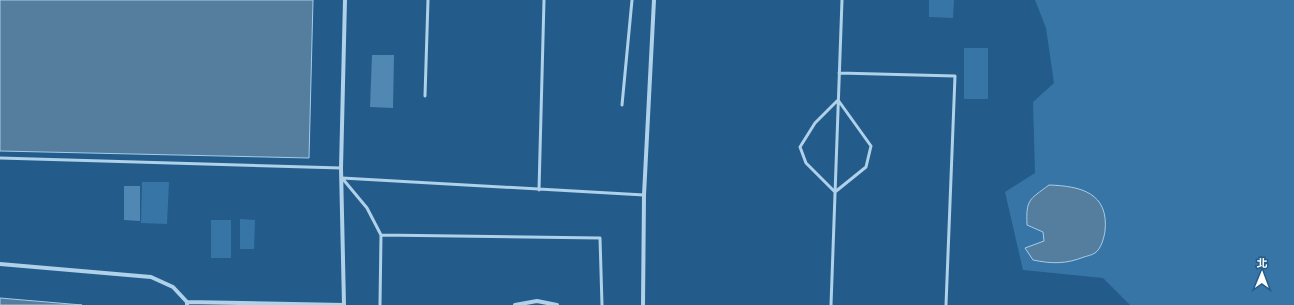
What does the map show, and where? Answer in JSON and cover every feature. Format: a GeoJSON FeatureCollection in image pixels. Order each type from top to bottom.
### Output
{"type":"FeatureCollection","features":[{"type":"Feature","properties":{"kind":"street"},"geometry":{"type":"LineString","coordinates":[[0,264],[151,277],[173,287],[187,303],[344,305],[341,168],[345,0]]}},
{"type":"Feature","properties":{"kind":"street"},"geometry":{"type":"LineString","coordinates":[[643,305],[644,195],[654,0]]}},
{"type":"Feature","properties":{"kind":"street"},"geometry":{"type":"LineString","coordinates":[[515,305],[537,301],[557,305]]}},
{"type":"Feature","properties":{"kind":"lane"},"geometry":{"type":"LineString","coordinates":[[425,96],[428,0]]}},
{"type":"Feature","properties":{"kind":"lane"},"geometry":{"type":"LineString","coordinates":[[539,190],[544,0]]}},
{"type":"Feature","properties":{"kind":"lane"},"geometry":{"type":"LineString","coordinates":[[622,105],[632,0]]}},
{"type":"Feature","properties":{"kind":"lane"},"geometry":{"type":"LineString","coordinates":[[831,305],[842,0]]}},
{"type":"Feature","properties":{"kind":"lane"},"geometry":{"type":"LineString","coordinates":[[839,73],[954,76],[946,305]]}},
{"type":"Feature","properties":{"kind":"lane"},"geometry":{"type":"LineString","coordinates":[[835,192],[806,163],[800,147],[815,123],[838,100]]}},
{"type":"Feature","properties":{"kind":"lane"},"geometry":{"type":"LineString","coordinates":[[835,192],[866,167],[871,146],[838,100]]}},
{"type":"Feature","properties":{"kind":"lane"},"geometry":{"type":"LineString","coordinates":[[0,158],[341,168]]}},
{"type":"Feature","properties":{"kind":"lane"},"geometry":{"type":"LineString","coordinates":[[342,178],[644,195]]}},
{"type":"Feature","properties":{"kind":"lane"},"geometry":{"type":"LineString","coordinates":[[342,178],[367,208],[381,235],[380,305]]}},
{"type":"Feature","properties":{"kind":"lane"},"geometry":{"type":"LineString","coordinates":[[381,235],[600,238],[602,305]]}},
{"type":"Feature","properties":{"kind":"shaded area"},"geometry":{"type":"Polygon","coordinates":[[[0,0],[313,0],[309,158],[0,151],[0,0]]]}},
{"type":"Feature","properties":{"kind":"shaded area"},"geometry":{"type":"Polygon","coordinates":[[[929,0],[954,0],[953,18],[929,17],[929,0]]]}},
{"type":"Feature","properties":{"kind":"shaded area"},"geometry":{"type":"Polygon","coordinates":[[[1035,0],[1294,0],[1294,305],[1130,305],[1103,278],[1023,270],[1005,192],[1035,173],[1033,102],[1054,83],[1046,28],[1035,0]]]}},
{"type":"Feature","properties":{"kind":"shaded area"},"geometry":{"type":"Polygon","coordinates":[[[964,48],[988,48],[988,99],[964,99],[964,48]]]}},
{"type":"Feature","properties":{"kind":"shaded area"},"geometry":{"type":"Polygon","coordinates":[[[142,182],[169,182],[167,224],[141,223],[142,182]]]}},
{"type":"Feature","properties":{"kind":"shaded area"},"geometry":{"type":"Polygon","coordinates":[[[1049,185],[1072,187],[1082,190],[1097,200],[1102,208],[1105,218],[1105,231],[1101,246],[1095,253],[1065,262],[1053,263],[1033,260],[1025,248],[1044,241],[1043,232],[1027,225],[1028,205],[1033,197],[1049,185]]]}},
{"type":"Feature","properties":{"kind":"shaded area"},"geometry":{"type":"Polygon","coordinates":[[[240,219],[255,220],[254,249],[240,249],[240,219]]]}},
{"type":"Feature","properties":{"kind":"shaded area"},"geometry":{"type":"Polygon","coordinates":[[[211,220],[231,220],[231,258],[211,258],[211,220]]]}},
{"type":"Feature","properties":{"kind":"shaded area"},"geometry":{"type":"Polygon","coordinates":[[[0,298],[82,305],[0,305],[0,298]]]}},
{"type":"Feature","properties":{"kind":"building"},"geometry":{"type":"Polygon","coordinates":[[[372,55],[394,55],[393,108],[370,107],[372,55]]]}},
{"type":"Feature","properties":{"kind":"building"},"geometry":{"type":"Polygon","coordinates":[[[124,186],[140,186],[140,221],[124,220],[124,186]]]}}]}
